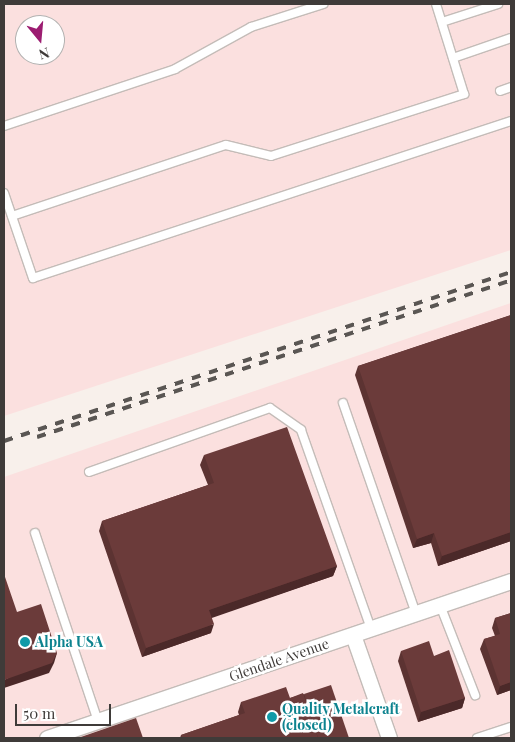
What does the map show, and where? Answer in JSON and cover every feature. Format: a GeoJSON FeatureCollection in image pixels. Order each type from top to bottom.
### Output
{"type":"FeatureCollection","features":[{"type":"Feature","properties":{"kind":"street","name":"Glendale Avenue"},"geometry":{"type":"LineString","coordinates":[[47,738],[511,581]]}},
{"type":"Feature","properties":{"kind":"street"},"geometry":{"type":"LineString","coordinates":[[353,635],[389,738]]}},
{"type":"Feature","properties":{"kind":"lane"},"geometry":{"type":"LineString","coordinates":[[4,126],[175,69],[251,27],[323,4]]}},
{"type":"Feature","properties":{"kind":"lane"},"geometry":{"type":"LineString","coordinates":[[12,216],[226,145],[271,156],[464,94],[436,4]]}},
{"type":"Feature","properties":{"kind":"lane"},"geometry":{"type":"LineString","coordinates":[[442,22],[498,4]]}},
{"type":"Feature","properties":{"kind":"lane"},"geometry":{"type":"LineString","coordinates":[[453,58],[511,38]]}},
{"type":"Feature","properties":{"kind":"lane"},"geometry":{"type":"LineString","coordinates":[[500,91],[511,87]]}},
{"type":"Feature","properties":{"kind":"lane"},"geometry":{"type":"LineString","coordinates":[[4,193],[32,278],[511,120]]}},
{"type":"Feature","properties":{"kind":"lane"},"geometry":{"type":"LineString","coordinates":[[343,403],[416,614]]}},
{"type":"Feature","properties":{"kind":"lane"},"geometry":{"type":"LineString","coordinates":[[89,472],[270,408],[301,430],[371,629]]}},
{"type":"Feature","properties":{"kind":"lane"},"geometry":{"type":"LineString","coordinates":[[34,534],[98,721]]}},
{"type":"Feature","properties":{"kind":"lane"},"geometry":{"type":"LineString","coordinates":[[440,606],[475,695]]}},
{"type":"Feature","properties":{"kind":"lane"},"geometry":{"type":"LineString","coordinates":[[477,738],[511,727]]}},
{"type":"Feature","properties":{"kind":"shaded area"},"geometry":{"type":"Polygon","coordinates":[[[4,4],[511,4],[511,250],[4,416],[4,4]]]}},
{"type":"Feature","properties":{"kind":"shaded area"},"geometry":{"type":"Polygon","coordinates":[[[511,303],[511,738],[4,738],[4,477],[511,303]]]}},
{"type":"Feature","properties":{"kind":"building"},"geometry":{"type":"Polygon","coordinates":[[[511,315],[511,532],[442,556],[434,533],[417,539],[358,366],[511,315]]]}},
{"type":"Feature","properties":{"kind":"building"},"geometry":{"type":"Polygon","coordinates":[[[287,427],[337,566],[209,610],[214,624],[146,648],[102,521],[214,483],[204,455],[287,427]]]}},
{"type":"Feature","properties":{"kind":"building","name":"Alpha USA"},"geometry":{"type":"Polygon","coordinates":[[[4,574],[17,612],[41,604],[57,653],[52,663],[4,680],[4,574]]]}},
{"type":"Feature","properties":{"kind":"building"},"geometry":{"type":"Polygon","coordinates":[[[511,613],[511,682],[500,686],[484,639],[500,634],[495,618],[511,613]]]}},
{"type":"Feature","properties":{"kind":"building"},"geometry":{"type":"Polygon","coordinates":[[[429,641],[434,656],[449,650],[465,698],[421,712],[401,651],[429,641]]]}},
{"type":"Feature","properties":{"kind":"building"},"geometry":{"type":"Polygon","coordinates":[[[331,685],[349,738],[318,738],[304,694],[331,685]]]}},
{"type":"Feature","properties":{"kind":"building","name":"Quality Metalcraft (closed)"},"geometry":{"type":"Polygon","coordinates":[[[286,687],[290,698],[303,693],[318,738],[182,738],[181,735],[245,713],[241,702],[286,687]]]}},
{"type":"Feature","properties":{"kind":"building"},"geometry":{"type":"Polygon","coordinates":[[[136,718],[143,738],[78,738],[136,718]]]}},
{"type":"Feature","properties":{"kind":"railway"},"geometry":{"type":"LineString","coordinates":[[4,441],[511,272]]}},
{"type":"Feature","properties":{"kind":"railway"},"geometry":{"type":"LineString","coordinates":[[37,437],[511,280]]}},
{"type":"Feature","properties":{"kind":"place","name":"Alpha USA"},"geometry":{"type":"Point","coordinates":[25,642]}},
{"type":"Feature","properties":{"kind":"place","name":"Quality Metalcraft (closed)"},"geometry":{"type":"Point","coordinates":[272,717]}}]}
